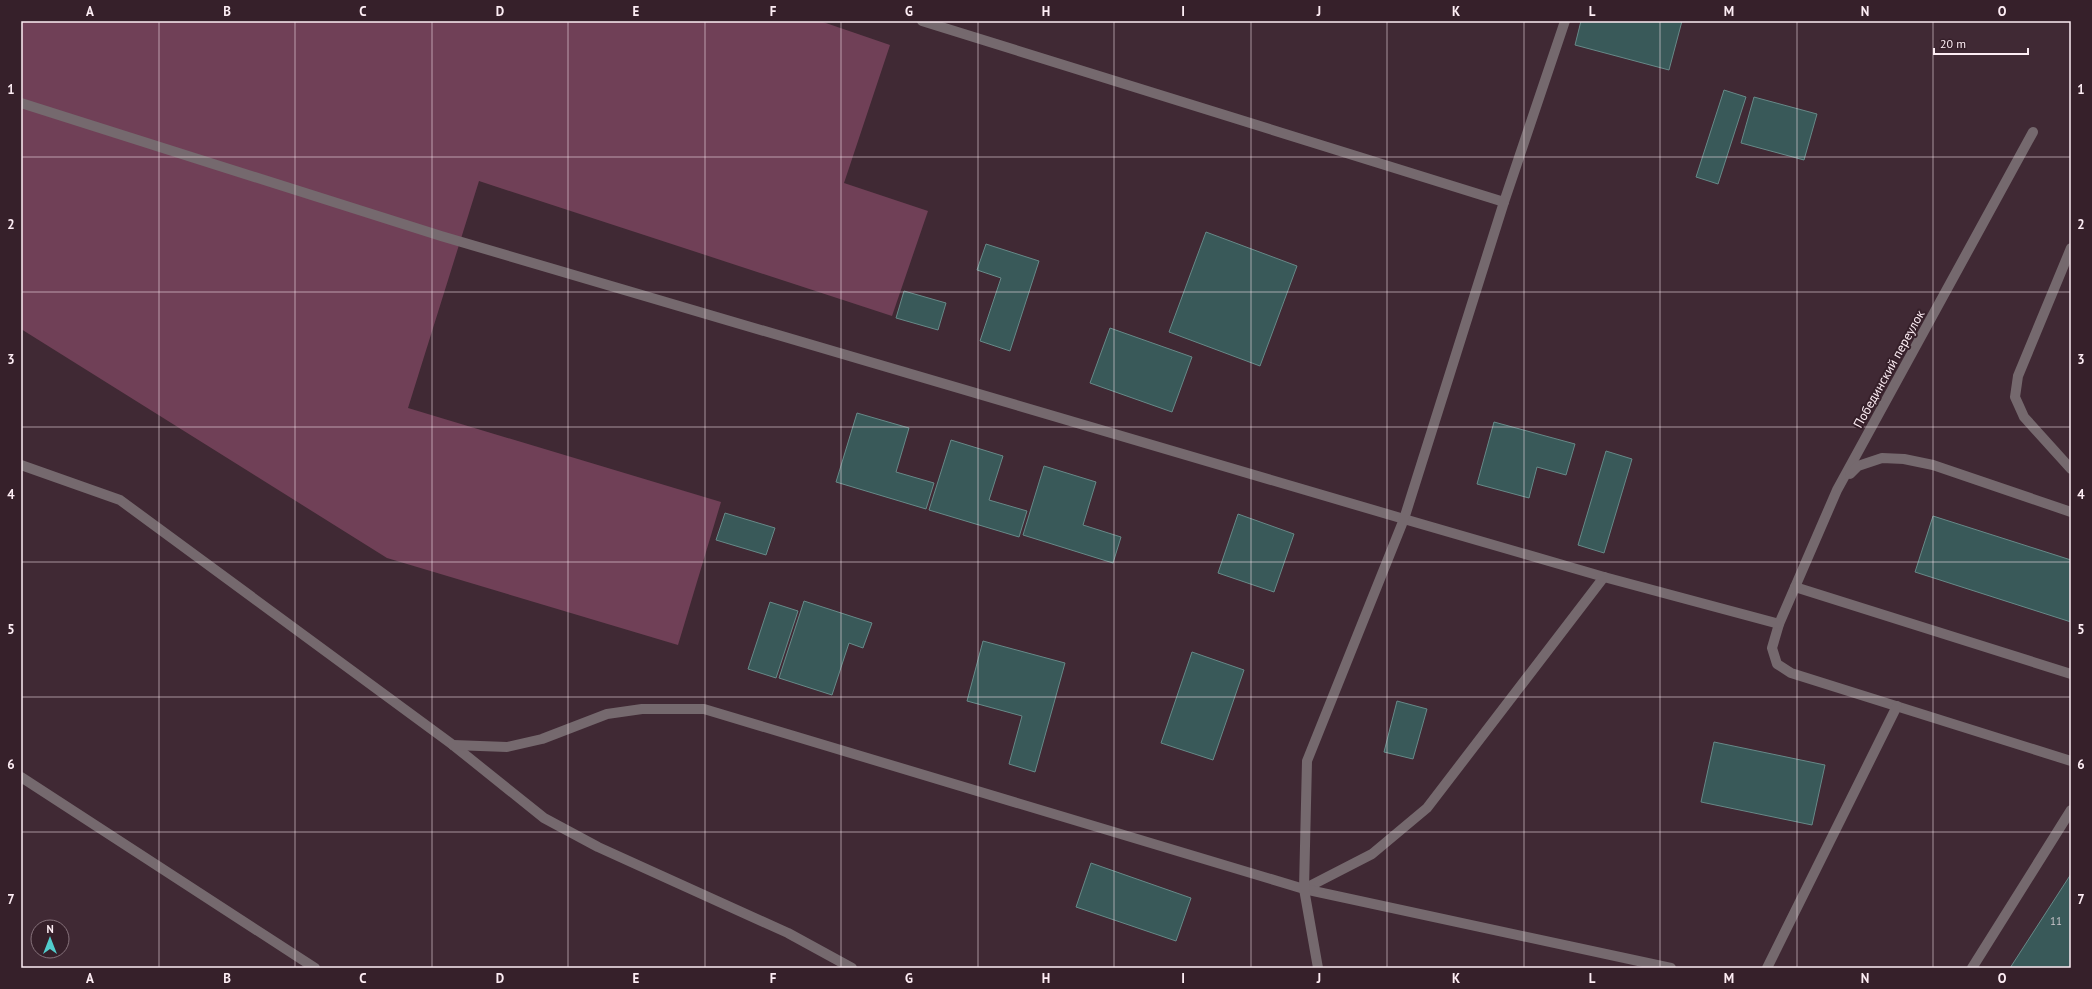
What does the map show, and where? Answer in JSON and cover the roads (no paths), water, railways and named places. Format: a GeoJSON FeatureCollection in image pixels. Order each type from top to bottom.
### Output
{"type":"FeatureCollection","features":[{"type":"Feature","properties":{"kind":"street"},"geometry":{"type":"LineString","coordinates":[[922,21],[1504,202]]}},
{"type":"Feature","properties":{"kind":"street"},"geometry":{"type":"LineString","coordinates":[[1318,968],[1304,889],[1307,761],[1404,519],[1504,202],[1565,21]]}},
{"type":"Feature","properties":{"kind":"street"},"geometry":{"type":"LineString","coordinates":[[21,103],[448,238],[1404,519],[1604,577],[1779,624]]}},
{"type":"Feature","properties":{"kind":"street","name":"Побединский переулок"},"geometry":{"type":"LineString","coordinates":[[2033,132],[1837,490],[1779,624],[1772,648],[1777,664],[1791,673],[2071,761]]}},
{"type":"Feature","properties":{"kind":"street"},"geometry":{"type":"LineString","coordinates":[[2071,248],[2018,376],[2015,397],[2024,417],[2071,469]]}},
{"type":"Feature","properties":{"kind":"street"},"geometry":{"type":"LineString","coordinates":[[1837,490],[1858,466],[1882,458],[1904,459],[1933,465],[2071,512]]}},
{"type":"Feature","properties":{"kind":"street"},"geometry":{"type":"LineString","coordinates":[[21,465],[120,500],[453,745],[544,818],[598,847],[788,933],[852,968]]}},
{"type":"Feature","properties":{"kind":"street"},"geometry":{"type":"LineString","coordinates":[[1304,889],[1372,854],[1426,808],[1604,577]]}},
{"type":"Feature","properties":{"kind":"street"},"geometry":{"type":"LineString","coordinates":[[1795,587],[2071,674]]}},
{"type":"Feature","properties":{"kind":"street"},"geometry":{"type":"LineString","coordinates":[[1767,968],[1897,706]]}},
{"type":"Feature","properties":{"kind":"street"},"geometry":{"type":"LineString","coordinates":[[453,745],[507,747],[542,739],[607,714],[642,708],[704,708],[1304,889],[1672,968]]}},
{"type":"Feature","properties":{"kind":"street"},"geometry":{"type":"LineString","coordinates":[[21,777],[315,968]]}},
{"type":"Feature","properties":{"kind":"street"},"geometry":{"type":"LineString","coordinates":[[1972,968],[2071,810]]}}]}
